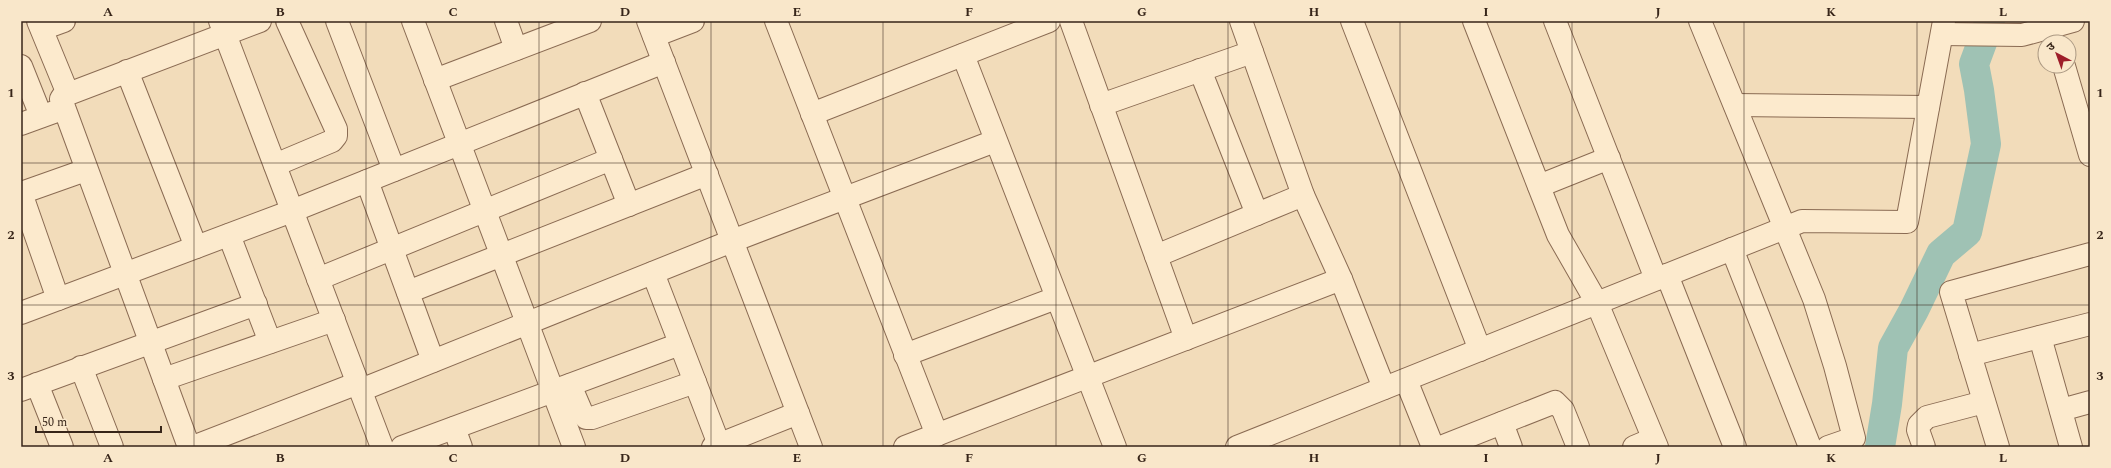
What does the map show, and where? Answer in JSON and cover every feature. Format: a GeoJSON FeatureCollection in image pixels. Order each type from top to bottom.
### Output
{"type":"FeatureCollection","features":[{"type":"Feature","properties":{"kind":"street"},"geometry":{"type":"LineString","coordinates":[[64,21],[40,25],[86,170],[189,447]]}},
{"type":"Feature","properties":{"kind":"street"},"geometry":{"type":"LineString","coordinates":[[21,124],[41,116],[65,101],[127,71],[223,28],[260,21]]}},
{"type":"Feature","properties":{"kind":"street"},"geometry":{"type":"LineString","coordinates":[[275,165],[332,141],[336,136],[336,129],[287,21]]}},
{"type":"Feature","properties":{"kind":"street"},"geometry":{"type":"LineString","coordinates":[[337,21],[394,170]]}},
{"type":"Feature","properties":{"kind":"street"},"geometry":{"type":"LineString","coordinates":[[413,21],[526,324],[561,388],[586,418],[592,418],[695,382]]}},
{"type":"Feature","properties":{"kind":"street"},"geometry":{"type":"LineString","coordinates":[[506,21],[516,49]]}},
{"type":"Feature","properties":{"kind":"street"},"geometry":{"type":"LineString","coordinates":[[435,80],[516,49],[560,26],[590,21]]}},
{"type":"Feature","properties":{"kind":"street"},"geometry":{"type":"LineString","coordinates":[[693,21],[651,29],[811,447]]}},
{"type":"Feature","properties":{"kind":"street"},"geometry":{"type":"LineString","coordinates":[[776,21],[937,435]]}},
{"type":"Feature","properties":{"kind":"street"},"geometry":{"type":"LineString","coordinates":[[812,114],[1049,21]]}},
{"type":"Feature","properties":{"kind":"street"},"geometry":{"type":"LineString","coordinates":[[1071,21],[1186,339]]}},
{"type":"Feature","properties":{"kind":"street"},"geometry":{"type":"LineString","coordinates":[[1241,21],[1303,195],[1341,279],[1384,388]]}},
{"type":"Feature","properties":{"kind":"street"},"geometry":{"type":"LineString","coordinates":[[1474,21],[1558,234],[1597,303],[1655,443],[1634,447]]}},
{"type":"Feature","properties":{"kind":"street"},"geometry":{"type":"LineString","coordinates":[[1555,21],[1609,158],[1735,447]]}},
{"type":"Feature","properties":{"kind":"street"},"geometry":{"type":"LineString","coordinates":[[1700,21],[1814,299],[1835,366],[1854,438],[1828,447]]}},
{"type":"Feature","properties":{"kind":"street"},"geometry":{"type":"LineString","coordinates":[[2054,34],[2073,21]]}},
{"type":"Feature","properties":{"kind":"street"},"geometry":{"type":"LineString","coordinates":[[1356,22],[1480,350]]}},
{"type":"Feature","properties":{"kind":"street"},"geometry":{"type":"LineString","coordinates":[[1237,447],[1802,221],[1907,222],[1943,27],[2022,35],[2037,35]]}},
{"type":"Feature","properties":{"kind":"street"},"geometry":{"type":"LineString","coordinates":[[223,28],[382,447]]}},
{"type":"Feature","properties":{"kind":"street"},"geometry":{"type":"LineString","coordinates":[[1101,105],[1252,52]]}},
{"type":"Feature","properties":{"kind":"street"},"geometry":{"type":"LineString","coordinates":[[963,55],[1115,447]]}},
{"type":"Feature","properties":{"kind":"street"},"geometry":{"type":"LineString","coordinates":[[21,313],[292,211],[664,62]]}},
{"type":"Feature","properties":{"kind":"street"},"geometry":{"type":"LineString","coordinates":[[21,66],[41,116]]}},
{"type":"Feature","properties":{"kind":"street"},"geometry":{"type":"LineString","coordinates":[[1200,70],[1257,214]]}},
{"type":"Feature","properties":{"kind":"street"},"geometry":{"type":"LineString","coordinates":[[127,71],[196,247]]}},
{"type":"Feature","properties":{"kind":"street"},"geometry":{"type":"LineString","coordinates":[[2066,74],[2090,155]]}},
{"type":"Feature","properties":{"kind":"street"},"geometry":{"type":"LineString","coordinates":[[585,93],[629,205]]}},
{"type":"Feature","properties":{"kind":"street"},"geometry":{"type":"LineString","coordinates":[[1735,105],[1928,106]]}},
{"type":"Feature","properties":{"kind":"street"},"geometry":{"type":"LineString","coordinates":[[193,447],[359,386],[433,361],[732,241],[996,141]]}},
{"type":"Feature","properties":{"kind":"street"},"geometry":{"type":"LineString","coordinates":[[1539,186],[1609,158]]}},
{"type":"Feature","properties":{"kind":"street"},"geometry":{"type":"LineString","coordinates":[[318,279],[611,159]]}},
{"type":"Feature","properties":{"kind":"street"},"geometry":{"type":"LineString","coordinates":[[58,299],[21,193],[86,170]]}},
{"type":"Feature","properties":{"kind":"street"},"geometry":{"type":"LineString","coordinates":[[408,292],[707,174]]}},
{"type":"Feature","properties":{"kind":"street"},"geometry":{"type":"LineString","coordinates":[[367,181],[433,361]]}},
{"type":"Feature","properties":{"kind":"street"},"geometry":{"type":"LineString","coordinates":[[1156,256],[1303,195]]}},
{"type":"Feature","properties":{"kind":"street"},"geometry":{"type":"LineString","coordinates":[[229,235],[270,342]]}},
{"type":"Feature","properties":{"kind":"street"},"geometry":{"type":"LineString","coordinates":[[1732,249],[1810,447]]}},
{"type":"Feature","properties":{"kind":"street"},"geometry":{"type":"LineString","coordinates":[[1998,447],[1951,292],[2090,254]]}},
{"type":"Feature","properties":{"kind":"street"},"geometry":{"type":"LineString","coordinates":[[653,273],[695,382],[717,446],[798,413]]}},
{"type":"Feature","properties":{"kind":"street"},"geometry":{"type":"LineString","coordinates":[[905,447],[1341,279]]}},
{"type":"Feature","properties":{"kind":"street"},"geometry":{"type":"LineString","coordinates":[[905,355],[1056,298]]}},
{"type":"Feature","properties":{"kind":"street"},"geometry":{"type":"LineString","coordinates":[[62,447],[29,387],[256,304]]}},
{"type":"Feature","properties":{"kind":"street"},"geometry":{"type":"LineString","coordinates":[[164,379],[334,320]]}},
{"type":"Feature","properties":{"kind":"street"},"geometry":{"type":"LineString","coordinates":[[1970,355],[2090,324]]}},
{"type":"Feature","properties":{"kind":"street"},"geometry":{"type":"LineString","coordinates":[[2040,337],[2071,447]]}},
{"type":"Feature","properties":{"kind":"street"},"geometry":{"type":"LineString","coordinates":[[402,447],[458,437],[561,388],[680,344]]}},
{"type":"Feature","properties":{"kind":"street"},"geometry":{"type":"LineString","coordinates":[[81,367],[112,447]]}},
{"type":"Feature","properties":{"kind":"street"},"geometry":{"type":"LineString","coordinates":[[1406,380],[1433,447]]}},
{"type":"Feature","properties":{"kind":"street"},"geometry":{"type":"LineString","coordinates":[[561,388],[574,447]]}},
{"type":"Feature","properties":{"kind":"street"},"geometry":{"type":"LineString","coordinates":[[1441,447],[1555,402],[1563,410],[1578,447]]}},
{"type":"Feature","properties":{"kind":"street"},"geometry":{"type":"LineString","coordinates":[[1924,447],[1918,430],[1922,420],[1928,417],[1984,402]]}},
{"type":"Feature","properties":{"kind":"street"},"geometry":{"type":"LineString","coordinates":[[2061,410],[2090,402]]}},
{"type":"Feature","properties":{"kind":"street"},"geometry":{"type":"LineString","coordinates":[[1502,423],[1511,447]]}},
{"type":"Feature","properties":{"kind":"waterway"},"geometry":{"type":"LineString","coordinates":[[1880,447],[1887,404],[1893,348],[1914,310],[1941,254],[1967,232],[1986,144],[1974,64],[1990,21]]}}]}
